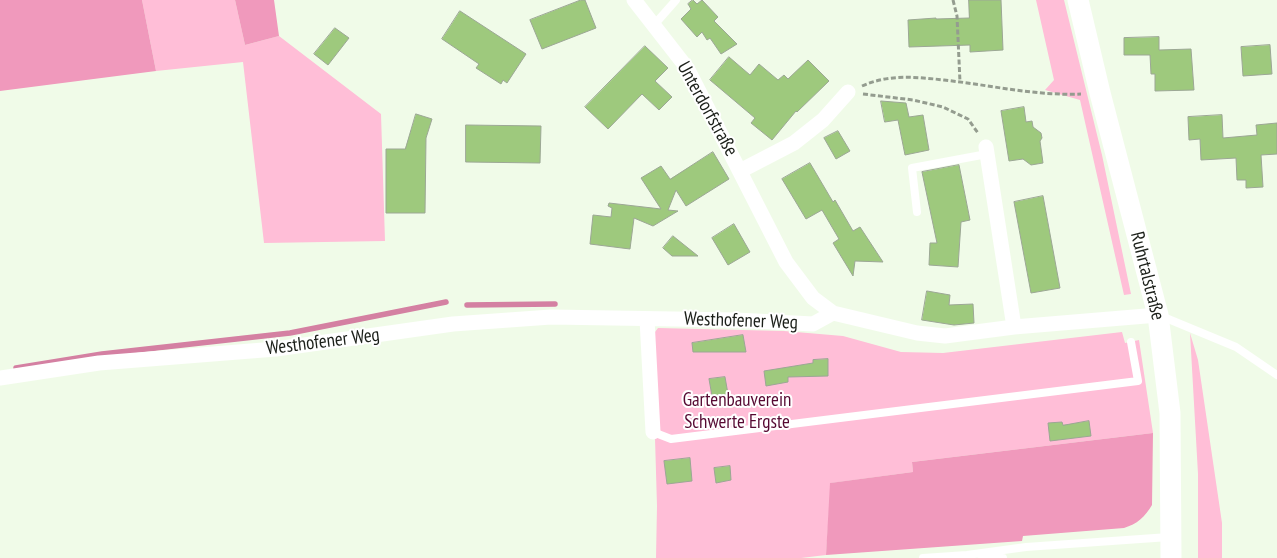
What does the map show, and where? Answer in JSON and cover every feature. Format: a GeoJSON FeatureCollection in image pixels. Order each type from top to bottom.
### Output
{"type":"FeatureCollection","features":[{"type":"Feature","properties":{"kind":"main road","name":"Ruhrtalstraße"},"geometry":{"type":"LineString","coordinates":[[1078,0],[1100,93],[1158,315],[1170,413],[1171,558]]}},
{"type":"Feature","properties":{"kind":"street","name":"Unterdorfstraße"},"geometry":{"type":"LineString","coordinates":[[634,0],[687,68],[786,262],[813,298],[833,313],[917,333],[945,336],[1014,327],[1158,315]]}},
{"type":"Feature","properties":{"kind":"street","name":"Unterdorfstraße"},"geometry":{"type":"LineString","coordinates":[[740,171],[794,143],[823,120],[848,92]]}},
{"type":"Feature","properties":{"kind":"street"},"geometry":{"type":"LineString","coordinates":[[987,150],[1014,327]]}},
{"type":"Feature","properties":{"kind":"street","name":"Westhofener Weg"},"geometry":{"type":"LineString","coordinates":[[0,378],[100,362],[276,349],[453,324],[551,317],[736,320],[813,324],[833,313]]}},
{"type":"Feature","properties":{"kind":"street"},"geometry":{"type":"LineString","coordinates":[[647,318],[653,432]]}},
{"type":"Feature","properties":{"kind":"lane"},"geometry":{"type":"LineString","coordinates":[[654,25],[676,0]]}},
{"type":"Feature","properties":{"kind":"lane"},"geometry":{"type":"LineString","coordinates":[[917,212],[912,168],[987,150]]}},
{"type":"Feature","properties":{"kind":"lane"},"geometry":{"type":"LineString","coordinates":[[1158,315],[1236,347],[1277,375]]}},
{"type":"Feature","properties":{"kind":"lane"},"geometry":{"type":"LineString","coordinates":[[653,432],[671,439],[1138,381],[1131,342]]}},
{"type":"Feature","properties":{"kind":"lane"},"geometry":{"type":"LineString","coordinates":[[922,558],[967,555],[1026,547],[1171,536]]}},
{"type":"Feature","properties":{"kind":"lane"},"geometry":{"type":"LineString","coordinates":[[967,555],[1002,558]]}},
{"type":"Feature","properties":{"kind":"path"},"geometry":{"type":"LineString","coordinates":[[953,0],[957,16],[960,82]]}},
{"type":"Feature","properties":{"kind":"path"},"geometry":{"type":"LineString","coordinates":[[848,92],[878,79],[915,77],[1044,93],[1100,93]]}},
{"type":"Feature","properties":{"kind":"path"},"geometry":{"type":"LineString","coordinates":[[848,92],[914,100],[943,107],[968,119],[987,150]]}},
{"type":"Feature","properties":{"kind":"green space"},"geometry":{"type":"Polygon","coordinates":[[[142,0],[235,0],[245,45],[279,36],[381,114],[385,241],[264,243],[243,62],[156,71],[142,0]]]}},
{"type":"Feature","properties":{"kind":"green space"},"geometry":{"type":"Polygon","coordinates":[[[1036,0],[1064,0],[1102,155],[1131,294],[1124,295],[1080,100],[1045,90],[1054,80],[1036,0]]]}},
{"type":"Feature","properties":{"kind":"green space","name":"Gartenbauverein Schwerte Ergste"},"geometry":{"type":"Polygon","coordinates":[[[658,328],[784,331],[843,336],[901,352],[943,353],[1122,332],[1125,343],[1139,340],[1153,433],[912,462],[913,472],[831,483],[826,555],[801,558],[656,558],[657,506],[652,336],[658,328]]]}},
{"type":"Feature","properties":{"kind":"green space"},"geometry":{"type":"Polygon","coordinates":[[[1190,333],[1198,360],[1222,523],[1222,558],[1198,558],[1198,474],[1190,333]]]}},
{"type":"Feature","properties":{"kind":"shaded area"},"geometry":{"type":"Polygon","coordinates":[[[0,0],[142,0],[156,71],[0,91],[0,0]]]}},
{"type":"Feature","properties":{"kind":"shaded area"},"geometry":{"type":"Polygon","coordinates":[[[235,0],[274,0],[279,36],[245,45],[235,0]]]}},
{"type":"Feature","properties":{"kind":"shaded area"},"geometry":{"type":"Polygon","coordinates":[[[1153,433],[1152,505],[1140,520],[1124,528],[1023,536],[1022,541],[826,555],[830,483],[913,472],[912,462],[1153,433]]]}},
{"type":"Feature","properties":{"kind":"building"},"geometry":{"type":"Polygon","coordinates":[[[585,0],[596,28],[542,49],[530,20],[585,0]]]}},
{"type":"Feature","properties":{"kind":"building"},"geometry":{"type":"Polygon","coordinates":[[[693,0],[697,4],[702,0],[718,17],[714,21],[737,44],[721,54],[710,38],[707,40],[702,32],[697,37],[681,19],[691,9],[688,4],[693,0]]]}},
{"type":"Feature","properties":{"kind":"building"},"geometry":{"type":"Polygon","coordinates":[[[969,0],[1001,0],[1003,50],[970,52],[970,45],[909,47],[908,20],[969,18],[969,0]]]}},
{"type":"Feature","properties":{"kind":"building"},"geometry":{"type":"Polygon","coordinates":[[[460,11],[526,54],[507,83],[503,80],[501,84],[476,68],[479,64],[442,39],[460,11]]]}},
{"type":"Feature","properties":{"kind":"building"},"geometry":{"type":"Polygon","coordinates":[[[335,28],[349,38],[328,65],[314,54],[335,28]]]}},
{"type":"Feature","properties":{"kind":"building"},"geometry":{"type":"Polygon","coordinates":[[[1159,37],[1159,50],[1191,49],[1194,90],[1155,91],[1155,74],[1151,74],[1150,55],[1124,55],[1124,38],[1159,37]]]}},
{"type":"Feature","properties":{"kind":"building"},"geometry":{"type":"Polygon","coordinates":[[[1270,45],[1272,74],[1243,76],[1241,47],[1270,45]]]}},
{"type":"Feature","properties":{"kind":"building"},"geometry":{"type":"Polygon","coordinates":[[[645,46],[668,68],[655,81],[672,97],[659,110],[642,94],[608,129],[585,107],[645,46]]]}},
{"type":"Feature","properties":{"kind":"building"},"geometry":{"type":"Polygon","coordinates":[[[729,57],[750,75],[759,64],[778,80],[784,75],[788,79],[808,60],[829,81],[796,111],[772,140],[751,123],[755,118],[710,80],[729,57]]]}},
{"type":"Feature","properties":{"kind":"building"},"geometry":{"type":"Polygon","coordinates":[[[881,101],[906,103],[909,117],[923,115],[929,150],[905,155],[898,120],[885,122],[881,101]]]}},
{"type":"Feature","properties":{"kind":"building"},"geometry":{"type":"Polygon","coordinates":[[[1024,107],[1026,122],[1032,121],[1033,127],[1041,133],[1042,138],[1040,141],[1043,163],[1031,165],[1023,159],[1009,161],[1001,111],[1024,107]]]}},
{"type":"Feature","properties":{"kind":"building"},"geometry":{"type":"Polygon","coordinates":[[[416,114],[432,119],[426,138],[425,213],[386,213],[386,149],[405,149],[416,114]]]}},
{"type":"Feature","properties":{"kind":"building"},"geometry":{"type":"Polygon","coordinates":[[[1222,115],[1223,138],[1257,135],[1256,125],[1277,123],[1277,154],[1261,155],[1263,187],[1246,188],[1246,180],[1237,180],[1236,158],[1201,160],[1200,139],[1189,140],[1188,117],[1222,115]]]}},
{"type":"Feature","properties":{"kind":"building"},"geometry":{"type":"Polygon","coordinates":[[[466,125],[541,126],[540,163],[466,162],[466,125]]]}},
{"type":"Feature","properties":{"kind":"building"},"geometry":{"type":"Polygon","coordinates":[[[838,131],[850,151],[836,159],[824,138],[838,131]]]}},
{"type":"Feature","properties":{"kind":"building"},"geometry":{"type":"Polygon","coordinates":[[[713,152],[729,179],[686,206],[676,190],[668,210],[678,211],[653,226],[634,218],[630,249],[590,244],[593,215],[611,217],[612,208],[608,206],[609,203],[661,209],[641,178],[661,166],[670,179],[713,152]]]}},
{"type":"Feature","properties":{"kind":"building"},"geometry":{"type":"Polygon","coordinates":[[[810,163],[853,231],[860,227],[883,262],[855,261],[853,276],[833,243],[839,239],[822,210],[806,219],[782,179],[810,163]]]}},
{"type":"Feature","properties":{"kind":"building"},"geometry":{"type":"Polygon","coordinates":[[[959,165],[970,220],[961,222],[958,267],[929,265],[930,243],[937,243],[922,172],[959,165]]]}},
{"type":"Feature","properties":{"kind":"building"},"geometry":{"type":"Polygon","coordinates":[[[1043,196],[1060,288],[1031,293],[1014,202],[1043,196]]]}},
{"type":"Feature","properties":{"kind":"building"},"geometry":{"type":"Polygon","coordinates":[[[734,224],[750,252],[728,265],[712,238],[734,224]]]}},
{"type":"Feature","properties":{"kind":"building"},"geometry":{"type":"Polygon","coordinates":[[[673,236],[698,256],[672,256],[663,248],[673,236]]]}},
{"type":"Feature","properties":{"kind":"building"},"geometry":{"type":"Polygon","coordinates":[[[927,291],[950,295],[949,305],[973,304],[974,323],[954,325],[922,320],[927,291]]]}},
{"type":"Feature","properties":{"kind":"building"},"geometry":{"type":"Polygon","coordinates":[[[743,335],[746,352],[693,352],[692,343],[743,335]]]}},
{"type":"Feature","properties":{"kind":"building"},"geometry":{"type":"Polygon","coordinates":[[[828,359],[828,376],[788,377],[788,382],[766,386],[764,371],[813,363],[813,360],[828,359]]]}},
{"type":"Feature","properties":{"kind":"building"},"geometry":{"type":"Polygon","coordinates":[[[725,377],[728,394],[712,396],[709,379],[725,377]]]}},
{"type":"Feature","properties":{"kind":"building"},"geometry":{"type":"Polygon","coordinates":[[[1089,421],[1091,436],[1050,441],[1048,423],[1062,422],[1063,425],[1089,421]]]}},
{"type":"Feature","properties":{"kind":"building"},"geometry":{"type":"Polygon","coordinates":[[[690,458],[692,481],[667,484],[664,461],[690,458]]]}},
{"type":"Feature","properties":{"kind":"building"},"geometry":{"type":"Polygon","coordinates":[[[730,466],[731,480],[716,483],[714,468],[730,466]]]}},
{"type":"Feature","properties":{"kind":"waterway"},"geometry":{"type":"LineString","coordinates":[[16,368],[102,354],[290,333],[446,302]]}},
{"type":"Feature","properties":{"kind":"waterway"},"geometry":{"type":"LineString","coordinates":[[467,305],[555,304]]}}]}
